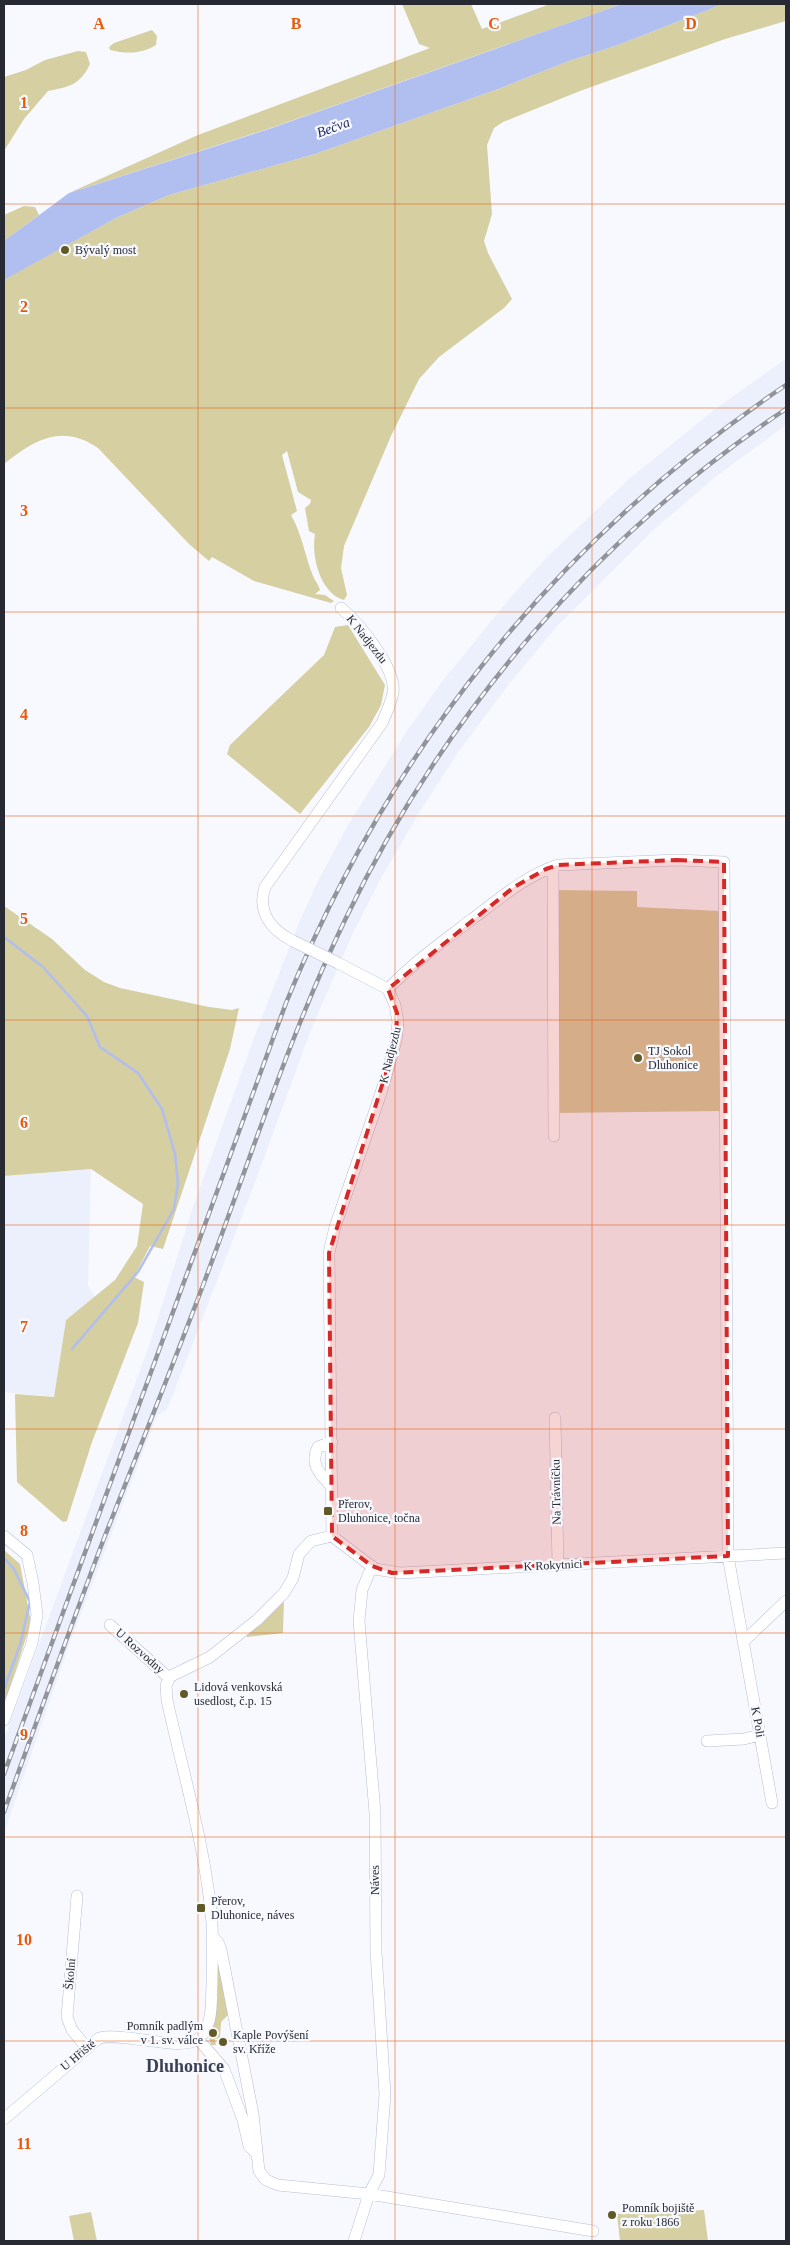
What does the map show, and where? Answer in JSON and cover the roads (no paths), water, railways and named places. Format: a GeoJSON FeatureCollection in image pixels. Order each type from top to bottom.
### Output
{"type":"FeatureCollection","features":[{"type":"Feature","properties":{"kind":"street","name":"K Nadjezdu"},"geometry":{"type":"LineString","coordinates":[[332,1536],[329,1253],[334,1227],[366,1138],[396,1041],[397,1013],[388,988],[278,933],[268,920],[262,901],[265,886],[382,723],[393,692],[391,671],[352,617],[341,608]]}},
{"type":"Feature","properties":{"kind":"street","name":"K Poli"},"geometry":{"type":"LineString","coordinates":[[553,866],[677,860],[724,862],[728,1556],[772,1803]]}},
{"type":"Feature","properties":{"kind":"street"},"geometry":{"type":"LineString","coordinates":[[388,988],[422,957],[514,887],[533,874],[553,866],[554,1136]]}},
{"type":"Feature","properties":{"kind":"street","name":"Na Trávníčku"},"geometry":{"type":"LineString","coordinates":[[555,1418],[558,1565]]}},
{"type":"Feature","properties":{"kind":"street"},"geometry":{"type":"LineString","coordinates":[[332,1442],[318,1448],[314,1456],[314,1463],[332,1487]]}},
{"type":"Feature","properties":{"kind":"street"},"geometry":{"type":"LineString","coordinates":[[4,1536],[27,1555],[37,1614],[34,1637],[4,1720]]}},
{"type":"Feature","properties":{"kind":"street"},"geometry":{"type":"LineString","coordinates":[[257,2154],[249,2146],[243,2120],[224,2069],[198,2039],[206,2030],[210,2016],[212,1937],[204,1867],[167,1700],[166,1685],[169,1678],[210,1657],[257,1620],[287,1588],[302,1548],[317,1538],[332,1536]]}},
{"type":"Feature","properties":{"kind":"street","name":"K Rokytnici"},"geometry":{"type":"LineString","coordinates":[[332,1536],[372,1566],[386,1572],[400,1573],[786,1553]]}},
{"type":"Feature","properties":{"kind":"street","name":"Náves"},"geometry":{"type":"LineString","coordinates":[[354,2241],[369,2194],[379,2174],[385,2094],[376,1952],[375,1813],[359,1621],[362,1590],[372,1566]]}},
{"type":"Feature","properties":{"kind":"street"},"geometry":{"type":"LineString","coordinates":[[743,1642],[786,1601]]}},
{"type":"Feature","properties":{"kind":"street","name":"U Rozvodny"},"geometry":{"type":"LineString","coordinates":[[110,1625],[169,1678]]}},
{"type":"Feature","properties":{"kind":"street"},"geometry":{"type":"LineString","coordinates":[[707,1741],[744,1739],[760,1735]]}},
{"type":"Feature","properties":{"kind":"street","name":"Školní"},"geometry":{"type":"LineString","coordinates":[[76,1896],[67,2017],[72,2030],[86,2046]]}},
{"type":"Feature","properties":{"kind":"street"},"geometry":{"type":"LineString","coordinates":[[212,1937],[218,1942],[221,1950],[253,2114],[261,2174],[273,2184],[369,2194],[593,2232]]}},
{"type":"Feature","properties":{"kind":"street","name":"U Hřiště"},"geometry":{"type":"LineString","coordinates":[[4,2118],[86,2046],[99,2038],[110,2036],[186,2043],[198,2039]]}},
{"type":"Feature","properties":{"kind":"water","name":"Bečva"},"geometry":{"type":"Polygon","coordinates":[[[622,4],[723,4],[618,45],[569,61],[498,89],[315,154],[169,195],[116,218],[4,280],[4,241],[69,193],[269,129],[622,4]]]}},
{"type":"Feature","properties":{"kind":"waterway"},"geometry":{"type":"LineString","coordinates":[[4,937],[43,967],[87,1016],[100,1047],[138,1073],[162,1109],[175,1154],[178,1183],[174,1209],[138,1272],[72,1349]]}},
{"type":"Feature","properties":{"kind":"waterway"},"geometry":{"type":"LineString","coordinates":[[4,1558],[14,1569],[30,1602],[20,1645],[4,1689]]}},
{"type":"Feature","properties":{"kind":"railway"},"geometry":{"type":"LineString","coordinates":[[4,1774],[286,1003],[328,910],[376,821],[430,736],[490,656],[555,581],[626,511],[703,445],[786,385]]}},
{"type":"Feature","properties":{"kind":"railway"},"geometry":{"type":"LineString","coordinates":[[4,1812],[90,1575],[193,1313],[288,1053],[345,920],[384,844],[429,771],[478,701],[531,635],[589,572],[651,513],[717,459],[786,409]]}},
{"type":"Feature","properties":{"kind":"place","name":"Bývalý most"},"geometry":{"type":"Point","coordinates":[65,250]}},
{"type":"Feature","properties":{"kind":"place","name":"TJ Sokol Dluhonice"},"geometry":{"type":"Point","coordinates":[638,1058]}},
{"type":"Feature","properties":{"kind":"place","name":"Přerov, Dluhonice, točna"},"geometry":{"type":"Point","coordinates":[328,1511]}},
{"type":"Feature","properties":{"kind":"place","name":"Lidová venkovská usedlost, č.p. 15"},"geometry":{"type":"Point","coordinates":[184,1694]}},
{"type":"Feature","properties":{"kind":"place","name":"Přerov, Dluhonice, náves"},"geometry":{"type":"Point","coordinates":[201,1908]}},
{"type":"Feature","properties":{"kind":"place","name":"Pomník padlým v 1. sv. válce"},"geometry":{"type":"Point","coordinates":[213,2033]}},
{"type":"Feature","properties":{"kind":"place","name":"Kaple Povýšení sv. Kříže"},"geometry":{"type":"Point","coordinates":[223,2042]}},
{"type":"Feature","properties":{"kind":"place","name":"Pomník bojiště z roku 1866"},"geometry":{"type":"Point","coordinates":[612,2215]}},
{"type":"Feature","properties":{"kind":"district","name":"Dluhonice"},"geometry":{"type":"Point","coordinates":[185,2066]}}]}
